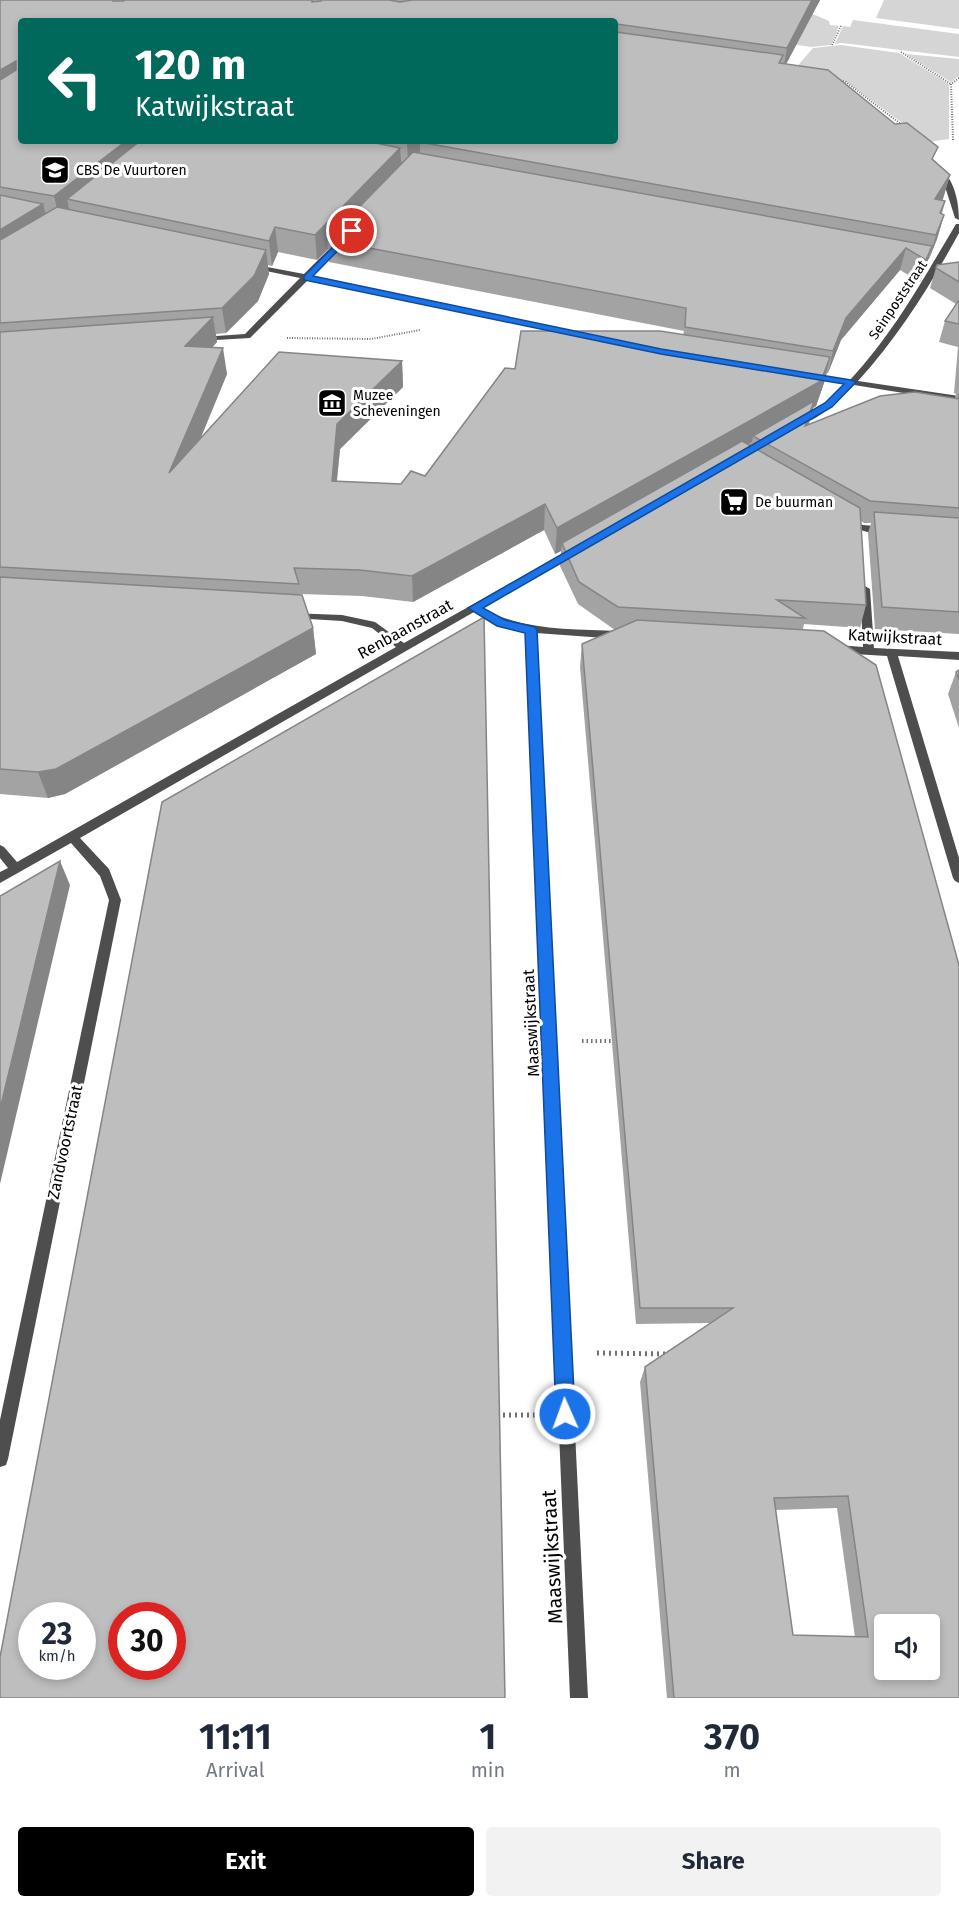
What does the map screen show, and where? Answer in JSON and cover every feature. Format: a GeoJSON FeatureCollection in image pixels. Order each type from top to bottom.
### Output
{"type":"FeatureCollection","features":[{"type":"Feature","properties":{"kind":"street"},"geometry":{"type":"LineString","coordinates":[[936,169],[945,176],[959,218]]}},
{"type":"Feature","properties":{"kind":"street","name":"Seinpoststraat"},"geometry":{"type":"LineString","coordinates":[[851,382],[877,357],[938,266],[959,226]]}},
{"type":"Feature","properties":{"kind":"street"},"geometry":{"type":"LineString","coordinates":[[188,340],[247,336],[347,236]]}},
{"type":"Feature","properties":{"kind":"street"},"geometry":{"type":"LineString","coordinates":[[927,264],[938,266]]}},
{"type":"Feature","properties":{"kind":"street"},"geometry":{"type":"LineString","coordinates":[[249,265],[581,335]]}},
{"type":"Feature","properties":{"kind":"street"},"geometry":{"type":"LineString","coordinates":[[795,373],[959,399]]}},
{"type":"Feature","properties":{"kind":"street"},"geometry":{"type":"LineString","coordinates":[[789,428],[829,405],[851,382]]}},
{"type":"Feature","properties":{"kind":"street"},"geometry":{"type":"LineString","coordinates":[[841,516],[862,534],[894,530]]}},
{"type":"Feature","properties":{"kind":"street","name":"Renbaanstraat"},"geometry":{"type":"LineString","coordinates":[[0,878],[586,544]]}},
{"type":"Feature","properties":{"kind":"street"},"geometry":{"type":"LineString","coordinates":[[864,573],[869,651]]}},
{"type":"Feature","properties":{"kind":"street"},"geometry":{"type":"LineString","coordinates":[[474,608],[501,623],[531,630],[636,637]]}},
{"type":"Feature","properties":{"kind":"street"},"geometry":{"type":"LineString","coordinates":[[283,614],[342,618],[375,625],[403,647]]}},
{"type":"Feature","properties":{"kind":"street","name":"Maaswijkstraat"},"geometry":{"type":"LineString","coordinates":[[531,630],[579,1698]]}},
{"type":"Feature","properties":{"kind":"street","name":"Katwijkstraat"},"geometry":{"type":"LineString","coordinates":[[823,648],[959,656]]}},
{"type":"Feature","properties":{"kind":"street"},"geometry":{"type":"LineString","coordinates":[[892,653],[959,878]]}},
{"type":"Feature","properties":{"kind":"street","name":"Zandvoortstraat"},"geometry":{"type":"LineString","coordinates":[[0,1459],[115,900],[111,881],[102,866],[73,838]]}},
{"type":"Feature","properties":{"kind":"street"},"geometry":{"type":"LineString","coordinates":[[0,850],[16,869]]}},
{"type":"Feature","properties":{"kind":"path"},"geometry":{"type":"LineString","coordinates":[[832,45],[841,26]]}},
{"type":"Feature","properties":{"kind":"path"},"geometry":{"type":"LineString","coordinates":[[901,52],[951,84]]}},
{"type":"Feature","properties":{"kind":"path"},"geometry":{"type":"LineString","coordinates":[[951,84],[959,78]]}},
{"type":"Feature","properties":{"kind":"path"},"geometry":{"type":"LineString","coordinates":[[835,80],[846,82],[909,130]]}},
{"type":"Feature","properties":{"kind":"path"},"geometry":{"type":"LineString","coordinates":[[951,84],[953,140]]}},
{"type":"Feature","properties":{"kind":"path"},"geometry":{"type":"LineString","coordinates":[[247,336],[367,340],[401,336],[426,328],[456,309]]}},
{"type":"Feature","properties":{"kind":"path"},"geometry":{"type":"LineString","coordinates":[[549,1042],[620,1040]]}},
{"type":"Feature","properties":{"kind":"path"},"geometry":{"type":"LineString","coordinates":[[563,1353],[680,1354]]}},
{"type":"Feature","properties":{"kind":"path"},"geometry":{"type":"LineString","coordinates":[[494,1415],[565,1414]]}},
{"type":"Feature","properties":{"kind":"shaded area"},"geometry":{"type":"Polygon","coordinates":[[[751,0],[792,5],[829,21],[830,25],[839,26],[831,45],[811,47],[785,43],[751,0]]]}},
{"type":"Feature","properties":{"kind":"shaded area"},"geometry":{"type":"Polygon","coordinates":[[[884,0],[959,0],[959,29],[876,18],[884,0]]]}},
{"type":"Feature","properties":{"kind":"shaded area"},"geometry":{"type":"Polygon","coordinates":[[[853,20],[959,34],[959,57],[835,44],[843,26],[850,27],[853,20]]]}},
{"type":"Feature","properties":{"kind":"shaded area"},"geometry":{"type":"Polygon","coordinates":[[[841,45],[899,53],[949,84],[949,139],[928,142],[847,82],[794,70],[813,48],[841,45]]]}},
{"type":"Feature","properties":{"kind":"shaded area"},"geometry":{"type":"Polygon","coordinates":[[[906,54],[959,59],[959,76],[951,82],[906,54]]]}},
{"type":"Feature","properties":{"kind":"building"},"geometry":{"type":"Polygon","coordinates":[[[0,0],[312,0],[312,2],[389,0],[400,2],[413,0],[812,0],[787,48],[618,24],[618,18],[18,18],[18,144],[122,144],[54,196],[0,187],[0,80],[16,70],[16,61],[0,70],[0,0]]]}},
{"type":"Feature","properties":{"kind":"building"},"geometry":{"type":"Polygon","coordinates":[[[618,32],[783,55],[779,63],[828,70],[895,124],[907,123],[938,147],[932,159],[950,175],[935,199],[945,201],[940,213],[944,215],[936,235],[431,144],[618,144],[618,32]]]}},
{"type":"Feature","properties":{"kind":"building"},"geometry":{"type":"Polygon","coordinates":[[[136,144],[381,144],[400,148],[315,235],[275,227],[269,241],[67,199],[136,144]]]}},
{"type":"Feature","properties":{"kind":"building"},"geometry":{"type":"Polygon","coordinates":[[[413,152],[932,246],[926,260],[906,248],[846,318],[833,351],[685,327],[686,308],[327,240],[413,152]]]}},
{"type":"Feature","properties":{"kind":"building"},"geometry":{"type":"Polygon","coordinates":[[[0,195],[43,204],[0,230],[0,195]]]}},
{"type":"Feature","properties":{"kind":"building"},"geometry":{"type":"Polygon","coordinates":[[[57,207],[266,250],[254,276],[222,308],[0,323],[0,240],[57,207]]]}},
{"type":"Feature","properties":{"kind":"building"},"geometry":{"type":"Polygon","coordinates":[[[959,262],[959,282],[936,268],[937,265],[959,262]]]}},
{"type":"Feature","properties":{"kind":"building"},"geometry":{"type":"Polygon","coordinates":[[[959,300],[959,324],[945,321],[959,300]]]}},
{"type":"Feature","properties":{"kind":"building"},"geometry":{"type":"Polygon","coordinates":[[[213,317],[185,346],[223,348],[169,473],[279,352],[402,361],[337,424],[332,481],[401,484],[411,471],[425,476],[505,368],[515,369],[521,331],[660,331],[830,357],[821,381],[557,528],[545,504],[412,576],[360,570],[294,568],[299,584],[0,567],[0,332],[213,317]]]}},
{"type":"Feature","properties":{"kind":"building"},"geometry":{"type":"Polygon","coordinates":[[[915,392],[959,399],[959,508],[870,501],[753,436],[814,401],[805,426],[880,396],[915,392]]]}},
{"type":"Feature","properties":{"kind":"building"},"geometry":{"type":"Polygon","coordinates":[[[742,441],[860,508],[866,605],[777,600],[805,618],[618,607],[579,582],[562,543],[742,441]]]}},
{"type":"Feature","properties":{"kind":"building"},"geometry":{"type":"Polygon","coordinates":[[[874,512],[959,518],[959,612],[882,607],[874,512]]]}},
{"type":"Feature","properties":{"kind":"building"},"geometry":{"type":"Polygon","coordinates":[[[0,577],[302,595],[313,628],[56,769],[38,772],[0,769],[0,577]]]}},
{"type":"Feature","properties":{"kind":"building"},"geometry":{"type":"Polygon","coordinates":[[[484,617],[505,1698],[0,1698],[0,1657],[162,802],[484,617]]]}},
{"type":"Feature","properties":{"kind":"building"},"geometry":{"type":"Polygon","coordinates":[[[637,620],[824,631],[876,665],[959,965],[959,1698],[674,1698],[645,1367],[733,1308],[640,1308],[582,644],[637,620]],[[848,1496],[774,1498],[793,1635],[868,1637],[848,1496]]]}},
{"type":"Feature","properties":{"kind":"building"},"geometry":{"type":"Polygon","coordinates":[[[60,861],[0,1109],[0,896],[60,861]]]}},
{"type":"Feature","properties":{"kind":"place","name":"CBS De Vuurtoren"},"geometry":{"type":"Point","coordinates":[55,170]}},
{"type":"Feature","properties":{"kind":"place","name":"Muzee Scheveningen"},"geometry":{"type":"Point","coordinates":[332,403]}},
{"type":"Feature","properties":{"kind":"place","name":"De buurman"},"geometry":{"type":"Point","coordinates":[734,502]}},
{"type":"Feature","properties":{"kind":"route"},"geometry":{"type":"LineString","coordinates":[[352,231],[307,278],[661,352],[851,382],[829,405],[474,608],[501,623],[531,630],[565,1414]]}}]}
